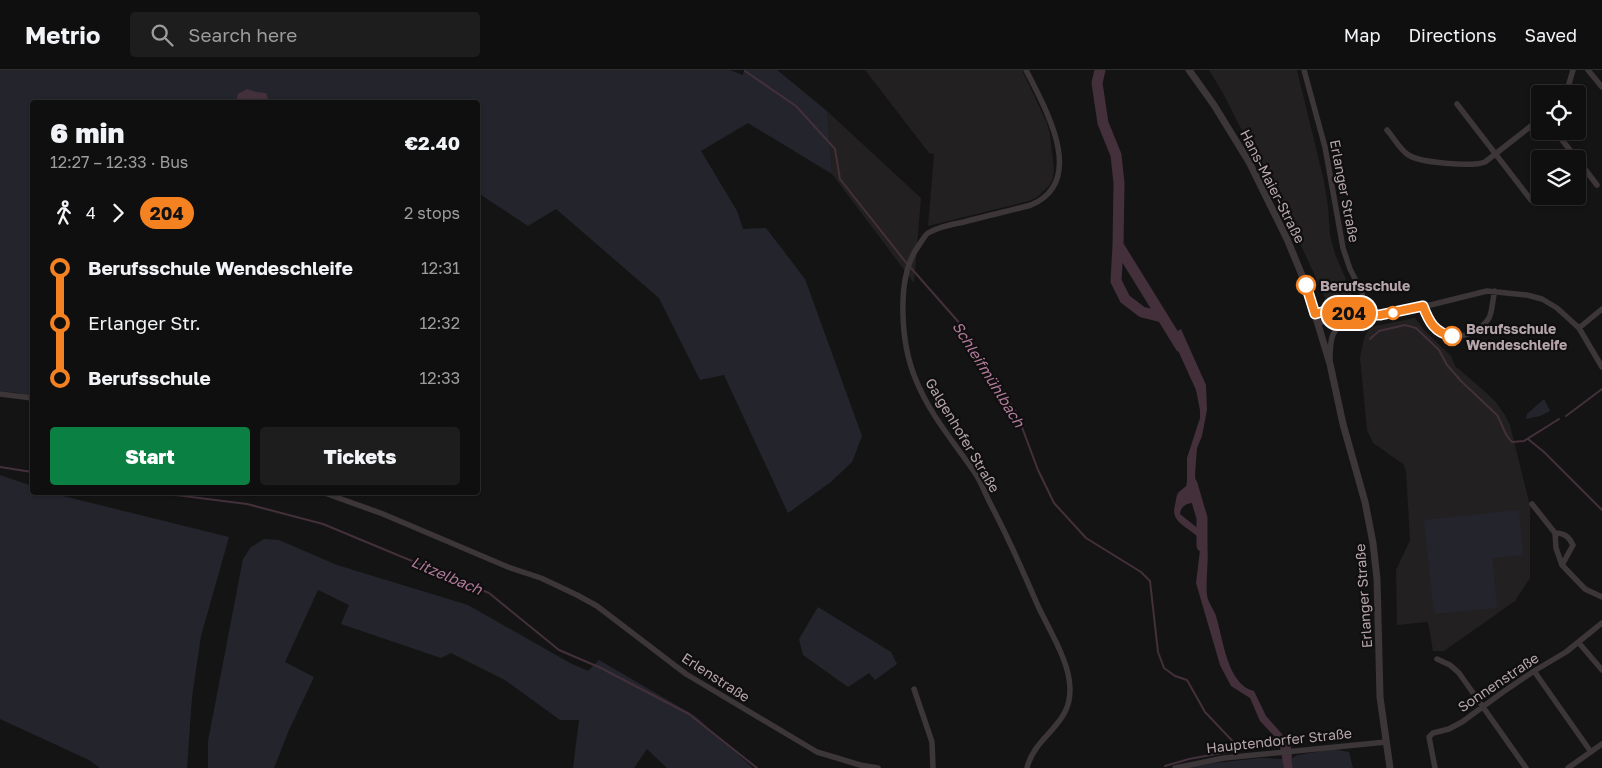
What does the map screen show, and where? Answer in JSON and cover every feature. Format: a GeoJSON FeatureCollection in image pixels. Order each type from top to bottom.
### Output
{"type":"FeatureCollection","features":[{"type":"Feature","properties":{"kind":"street","name":"Galgenhofer Straße"},"geometry":{"type":"LineString","coordinates":[[1026,70],[1056,136],[1059,153],[1059,170],[1056,183],[1042,201],[927,233],[913,252],[907,270],[903,306],[904,336],[914,378],[934,416],[976,474],[1063,659],[1069,678],[1070,694],[1066,710],[1054,730],[1029,759],[1028,768]]}},
{"type":"Feature","properties":{"kind":"street","name":"Erlanger Straße"},"geometry":{"type":"LineString","coordinates":[[1304,70],[1325,147],[1343,248],[1350,269],[1362,292],[1362,315]]}},
{"type":"Feature","properties":{"kind":"street"},"geometry":{"type":"LineString","coordinates":[[1569,85],[1573,70]]}},
{"type":"Feature","properties":{"kind":"street"},"geometry":{"type":"LineString","coordinates":[[1588,70],[1602,87]]}},
{"type":"Feature","properties":{"kind":"street","name":"Hans-Maier-Straße"},"geometry":{"type":"LineString","coordinates":[[1191,72],[1249,162],[1287,239],[1318,323]]}},
{"type":"Feature","properties":{"kind":"street"},"geometry":{"type":"LineString","coordinates":[[1457,104],[1531,200]]}},
{"type":"Feature","properties":{"kind":"street"},"geometry":{"type":"LineString","coordinates":[[1387,130],[1408,155],[1417,159],[1478,165],[1496,154],[1531,126]]}},
{"type":"Feature","properties":{"kind":"street"},"geometry":{"type":"LineString","coordinates":[[1562,140],[1570,150]]}},
{"type":"Feature","properties":{"kind":"street"},"geometry":{"type":"LineString","coordinates":[[1586,171],[1597,185]]}},
{"type":"Feature","properties":{"kind":"street"},"geometry":{"type":"LineString","coordinates":[[1423,306],[1429,320],[1437,330],[1444,334],[1461,336],[1474,331],[1487,320],[1491,312],[1495,291]]}},
{"type":"Feature","properties":{"kind":"street"},"geometry":{"type":"LineString","coordinates":[[1318,323],[1362,315],[1384,314],[1478,292],[1495,291],[1542,299],[1557,308],[1579,328],[1601,363]]}},
{"type":"Feature","properties":{"kind":"street"},"geometry":{"type":"LineString","coordinates":[[1579,328],[1602,309]]}},
{"type":"Feature","properties":{"kind":"street"},"geometry":{"type":"LineString","coordinates":[[1315,314],[1329,310],[1362,315]]}},
{"type":"Feature","properties":{"kind":"street","name":"Erlanger Straße"},"geometry":{"type":"LineString","coordinates":[[1330,364],[1332,335],[1336,327],[1349,317]]}},
{"type":"Feature","properties":{"kind":"street","name":"Erlanger Straße"},"geometry":{"type":"LineString","coordinates":[[1318,323],[1365,502],[1373,543],[1378,589],[1380,697],[1390,768]]}},
{"type":"Feature","properties":{"kind":"street"},"geometry":{"type":"LineString","coordinates":[[0,394],[30,398]]}},
{"type":"Feature","properties":{"kind":"street","name":"Erlenstraße"},"geometry":{"type":"LineString","coordinates":[[330,495],[383,514],[508,567],[541,578],[597,606],[686,674],[817,752],[860,765],[878,768]]}},
{"type":"Feature","properties":{"kind":"street"},"geometry":{"type":"LineString","coordinates":[[1532,504],[1555,533],[1556,548],[1562,565],[1585,589],[1602,597]]}},
{"type":"Feature","properties":{"kind":"street"},"geometry":{"type":"LineString","coordinates":[[1555,533],[1563,533],[1570,538],[1573,545],[1562,565]]}},
{"type":"Feature","properties":{"kind":"street","name":"Sonnenstraße"},"geometry":{"type":"LineString","coordinates":[[1435,768],[1429,738],[1433,733],[1449,729],[1462,722],[1534,670],[1579,643],[1602,623]]}},
{"type":"Feature","properties":{"kind":"street"},"geometry":{"type":"LineString","coordinates":[[1579,643],[1602,670]]}},
{"type":"Feature","properties":{"kind":"street"},"geometry":{"type":"LineString","coordinates":[[1437,659],[1450,665],[1459,673],[1526,768]]}},
{"type":"Feature","properties":{"kind":"street"},"geometry":{"type":"LineString","coordinates":[[1534,670],[1591,752]]}},
{"type":"Feature","properties":{"kind":"street"},"geometry":{"type":"LineString","coordinates":[[914,689],[932,742],[933,768]]}},
{"type":"Feature","properties":{"kind":"street","name":"Hauptendorfer Straße"},"geometry":{"type":"LineString","coordinates":[[1175,768],[1212,760],[1258,754],[1386,742]]}},
{"type":"Feature","properties":{"kind":"street"},"geometry":{"type":"LineString","coordinates":[[1568,768],[1602,744]]}},
{"type":"Feature","properties":{"kind":"shaded area"},"geometry":{"type":"Polygon","coordinates":[[[0,70],[730,70],[743,75],[744,70],[777,70],[827,111],[832,174],[748,123],[701,151],[737,211],[743,229],[766,228],[805,279],[862,436],[852,462],[832,481],[788,513],[724,375],[700,380],[659,298],[556,209],[528,226],[480,194],[480,100],[30,100],[30,396],[0,391],[0,70]]]}},
{"type":"Feature","properties":{"kind":"shaded area"},"geometry":{"type":"Polygon","coordinates":[[[865,70],[1022,70],[1047,123],[1050,134],[1054,170],[1049,186],[1037,197],[1029,201],[928,226],[934,154],[929,153],[865,70]]]}},
{"type":"Feature","properties":{"kind":"shaded area"},"geometry":{"type":"Polygon","coordinates":[[[1209,70],[1297,70],[1324,181],[1330,235],[1335,254],[1353,296],[1351,299],[1342,302],[1326,300],[1262,164],[1209,70]]]}},
{"type":"Feature","properties":{"kind":"shaded area"},"geometry":{"type":"Polygon","coordinates":[[[247,89],[266,93],[268,100],[236,100],[238,94],[247,89]]]}},
{"type":"Feature","properties":{"kind":"shaded area"},"geometry":{"type":"Polygon","coordinates":[[[827,111],[921,198],[914,283],[832,174],[827,111]]]}},
{"type":"Feature","properties":{"kind":"shaded area"},"geometry":{"type":"Polygon","coordinates":[[[1415,318],[1424,330],[1451,356],[1455,366],[1495,401],[1505,415],[1510,425],[1530,506],[1530,578],[1515,601],[1444,651],[1433,651],[1428,622],[1397,625],[1396,570],[1410,540],[1406,471],[1403,464],[1373,443],[1367,430],[1360,358],[1364,338],[1370,327],[1415,318]]]}},
{"type":"Feature","properties":{"kind":"shaded area"},"geometry":{"type":"Polygon","coordinates":[[[1181,329],[1206,385],[1207,410],[1202,436],[1197,448],[1195,475],[1197,493],[1195,502],[1183,507],[1180,514],[1205,534],[1208,549],[1207,595],[1216,616],[1232,670],[1245,687],[1254,691],[1266,716],[1289,742],[1293,768],[1284,768],[1279,741],[1260,721],[1250,698],[1231,686],[1220,665],[1196,583],[1201,542],[1194,533],[1179,522],[1174,512],[1177,494],[1187,485],[1187,458],[1200,418],[1196,390],[1171,335],[1181,329]]]}},
{"type":"Feature","properties":{"kind":"shaded area"},"geometry":{"type":"Polygon","coordinates":[[[1544,399],[1550,411],[1540,416],[1526,419],[1527,414],[1544,399]]]}},
{"type":"Feature","properties":{"kind":"shaded area"},"geometry":{"type":"Polygon","coordinates":[[[0,475],[30,485],[30,495],[59,495],[229,537],[201,636],[192,697],[187,768],[100,768],[89,760],[0,719],[0,475]]]}},
{"type":"Feature","properties":{"kind":"shaded area"},"geometry":{"type":"Polygon","coordinates":[[[1519,510],[1523,555],[1492,558],[1497,608],[1434,614],[1424,520],[1519,510]]]}},
{"type":"Feature","properties":{"kind":"shaded area"},"geometry":{"type":"Polygon","coordinates":[[[264,539],[279,540],[337,565],[468,605],[570,663],[588,671],[599,660],[695,716],[753,768],[667,768],[647,749],[634,768],[573,768],[579,720],[560,720],[505,680],[451,653],[441,658],[341,624],[349,605],[318,590],[285,662],[314,677],[289,730],[274,768],[208,768],[208,741],[243,559],[251,547],[264,539]]]}},
{"type":"Feature","properties":{"kind":"shaded area"},"geometry":{"type":"Polygon","coordinates":[[[818,607],[891,652],[897,664],[875,680],[869,673],[848,687],[803,655],[799,639],[818,607]]]}},
{"type":"Feature","properties":{"kind":"shaded area"},"geometry":{"type":"Polygon","coordinates":[[[1333,749],[1349,752],[1353,768],[1293,768],[1292,758],[1298,755],[1333,749]]]}},
{"type":"Feature","properties":{"kind":"shaded area"},"geometry":{"type":"Polygon","coordinates":[[[1261,758],[1284,759],[1284,768],[1186,768],[1214,763],[1261,758]]]}},
{"type":"Feature","properties":{"kind":"waterway"},"geometry":{"type":"LineString","coordinates":[[1100,70],[1097,83],[1103,123],[1116,155],[1119,183],[1118,245],[1181,347]]}},
{"type":"Feature","properties":{"kind":"waterway","name":"Schleifmühlbach"},"geometry":{"type":"LineString","coordinates":[[745,71],[796,106],[835,149],[840,179],[908,265]]}},
{"type":"Feature","properties":{"kind":"waterway"},"geometry":{"type":"LineString","coordinates":[[1118,245],[1116,281],[1125,299],[1142,312],[1162,317]]}},
{"type":"Feature","properties":{"kind":"waterway","name":"Schleifmühlbach"},"geometry":{"type":"LineString","coordinates":[[911,268],[962,326],[1017,414],[1038,470],[1054,503],[1086,538],[1141,572],[1150,581],[1158,652],[1164,668],[1175,676],[1187,680],[1205,712],[1240,749],[1283,744]]}},
{"type":"Feature","properties":{"kind":"waterway"},"geometry":{"type":"LineString","coordinates":[[1370,339],[1379,331],[1405,325],[1416,328],[1439,350],[1447,365],[1461,381],[1497,415],[1505,433],[1512,442],[1524,441],[1559,419]]}},
{"type":"Feature","properties":{"kind":"waterway"},"geometry":{"type":"LineString","coordinates":[[1566,416],[1602,389]]}},
{"type":"Feature","properties":{"kind":"waterway"},"geometry":{"type":"LineString","coordinates":[[1528,439],[1544,452],[1602,510]]}},
{"type":"Feature","properties":{"kind":"waterway","name":"Litzelbach"},"geometry":{"type":"LineString","coordinates":[[0,467],[30,472]]}},
{"type":"Feature","properties":{"kind":"waterway"},"geometry":{"type":"LineString","coordinates":[[1192,484],[1202,518],[1202,546]]}},
{"type":"Feature","properties":{"kind":"waterway","name":"Litzelbach"},"geometry":{"type":"LineString","coordinates":[[176,495],[247,504],[323,524],[489,593],[559,650],[601,668],[689,714],[757,768]]}},
{"type":"Feature","properties":{"kind":"waterway","name":"Litzelbach"},"geometry":{"type":"LineString","coordinates":[[1165,766],[1189,759],[1238,750]]}},
{"type":"Feature","properties":{"kind":"bus line","name":"204"},"geometry":{"type":"LineString","coordinates":[[1306,285],[1315,314],[1329,310],[1362,315],[1380,315],[1423,306],[1426,315],[1437,330],[1440,333],[1452,336]]}},
{"type":"Feature","properties":{"kind":"place","name":"Berufsschule"},"geometry":{"type":"Point","coordinates":[1306,285]}},
{"type":"Feature","properties":{"kind":"place","name":"Berufsschule Wendeschleife"},"geometry":{"type":"Point","coordinates":[1452,336]}}]}
